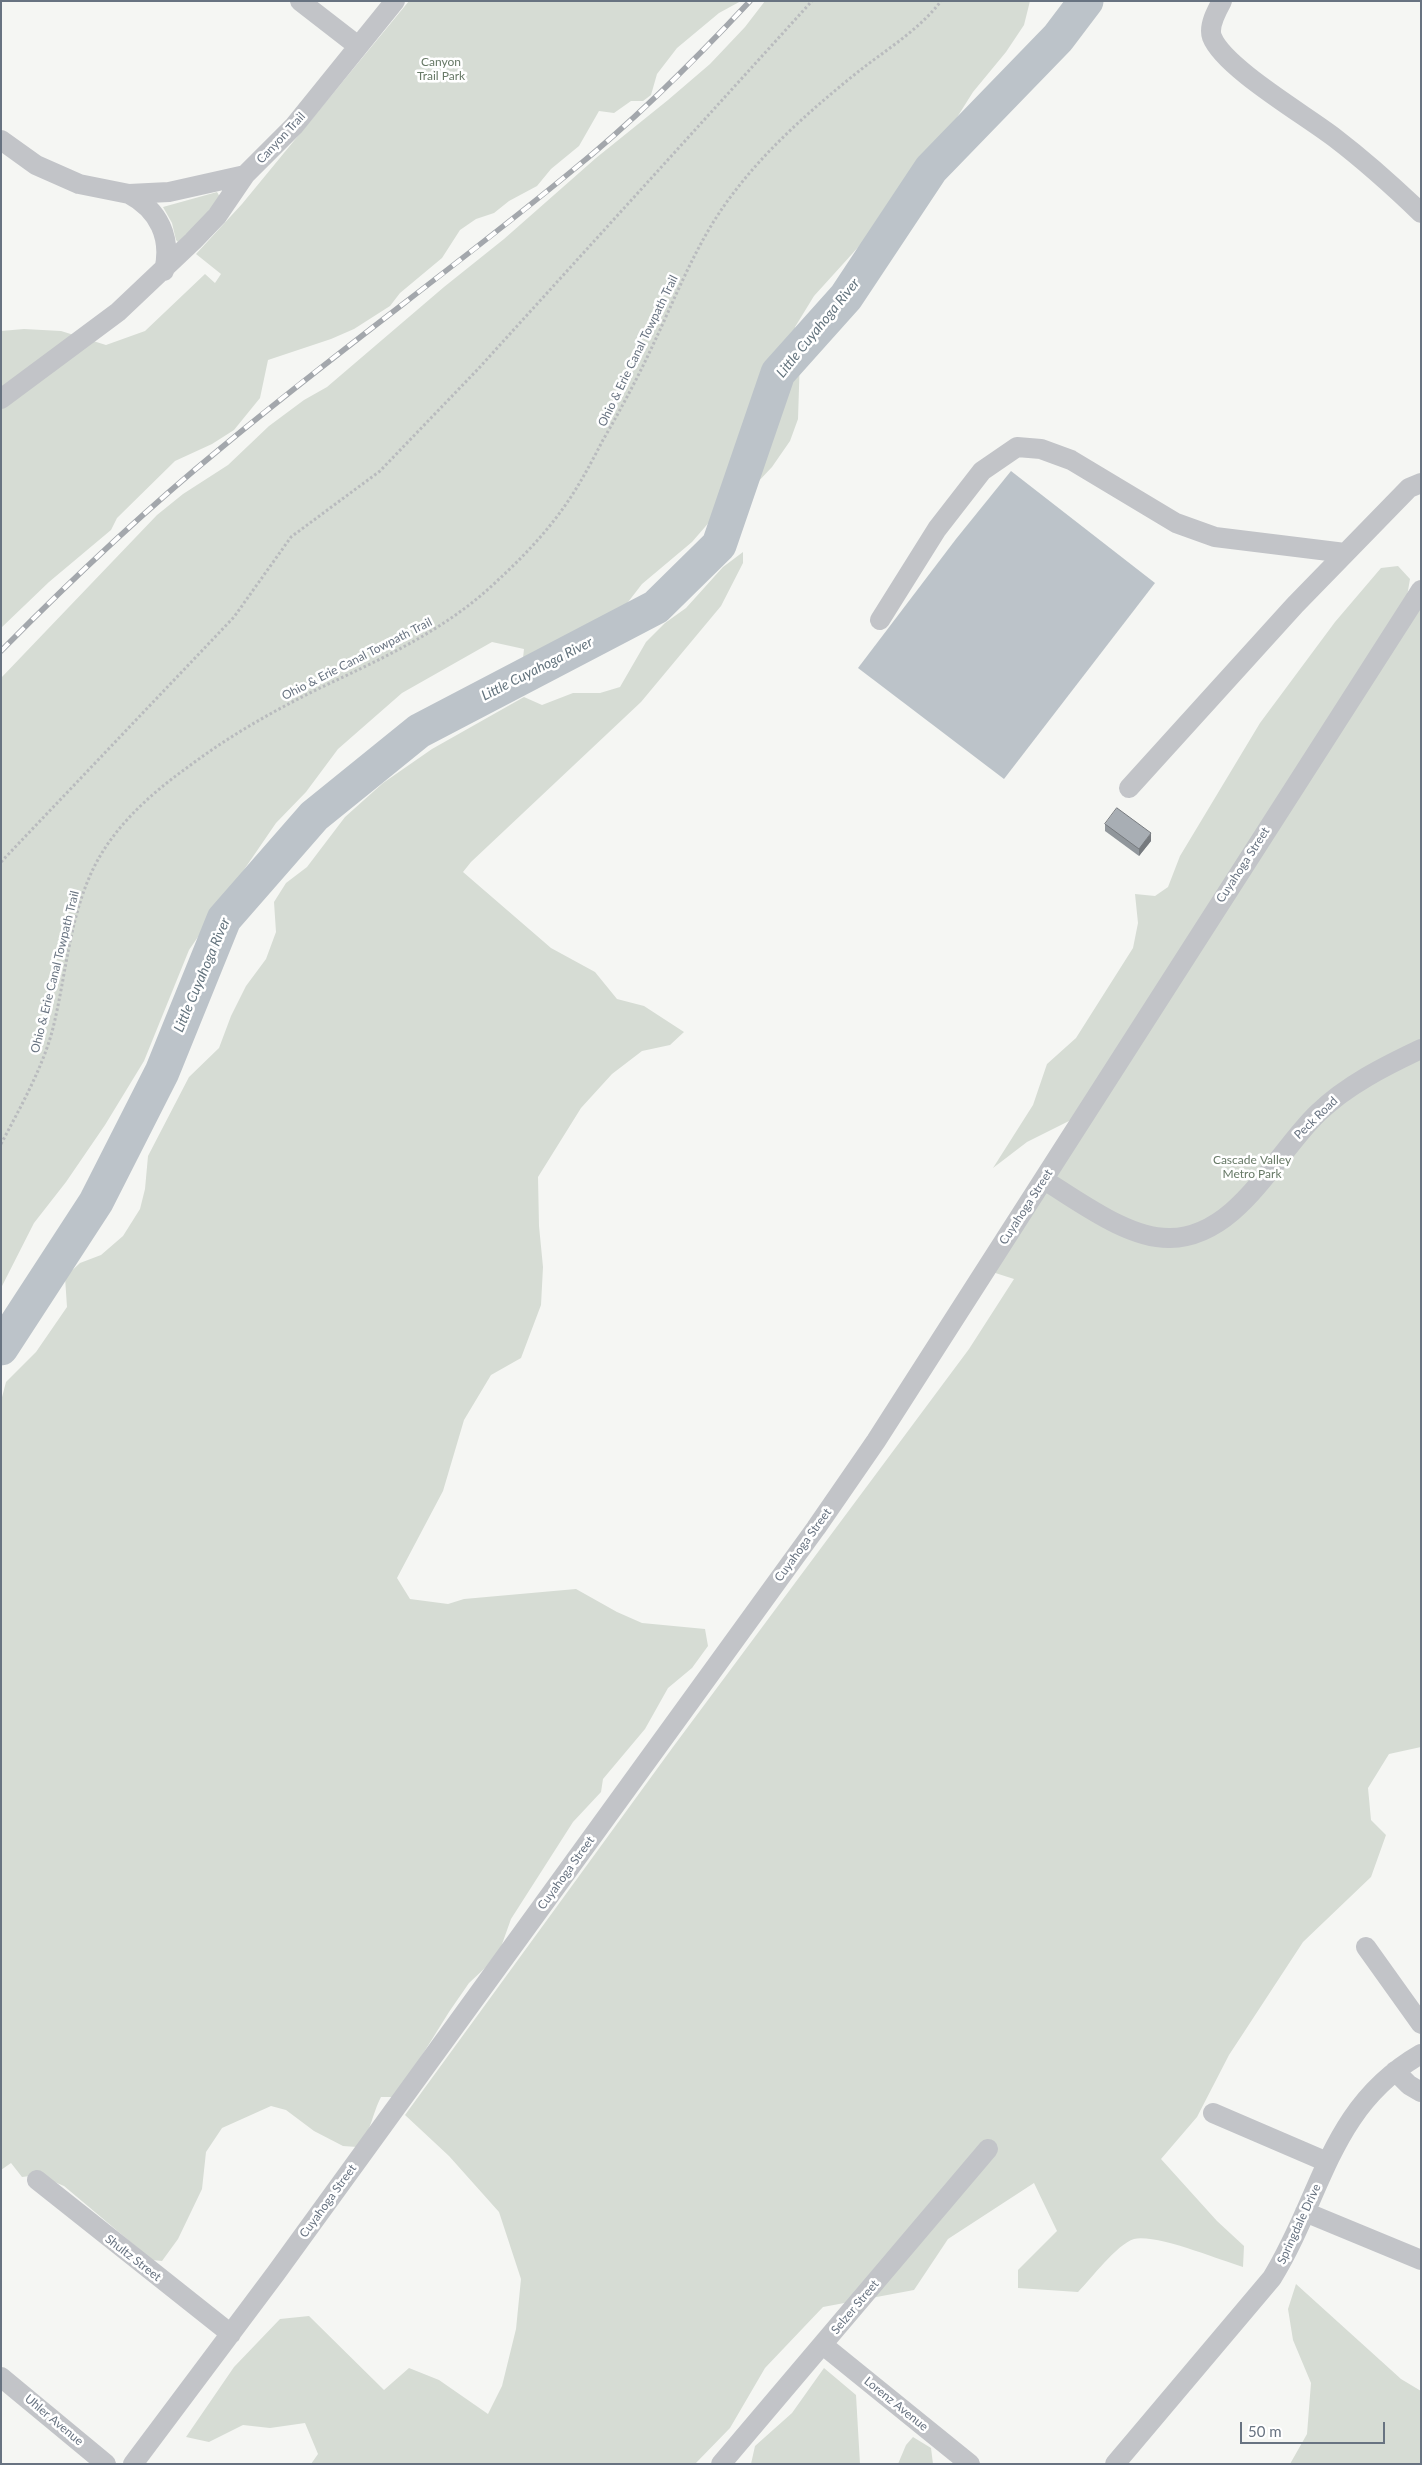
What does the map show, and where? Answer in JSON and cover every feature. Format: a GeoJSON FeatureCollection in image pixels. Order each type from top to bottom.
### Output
{"type":"FeatureCollection","features":[{"type":"Feature","properties":{"kind":"street"},"geometry":{"type":"LineString","coordinates":[[300,1],[358,46]]}},
{"type":"Feature","properties":{"kind":"street","name":"Canyon Trail"},"geometry":{"type":"LineString","coordinates":[[1,399],[118,312],[164,271],[217,216],[245,175],[294,126],[395,1]]}},
{"type":"Feature","properties":{"kind":"street"},"geometry":{"type":"LineString","coordinates":[[1222,1],[1215,14],[1212,35],[1218,47],[1270,92],[1335,138],[1421,213]]}},
{"type":"Feature","properties":{"kind":"street"},"geometry":{"type":"LineString","coordinates":[[1,140],[36,165],[71,180],[129,194],[169,192],[245,175]]}},
{"type":"Feature","properties":{"kind":"street"},"geometry":{"type":"LineString","coordinates":[[129,194],[149,207],[163,229],[167,257],[164,271]]}},
{"type":"Feature","properties":{"kind":"street"},"geometry":{"type":"LineString","coordinates":[[880,620],[937,529],[982,471],[1017,447],[1042,449],[1071,460],[1176,523],[1216,537],[1345,553]]}},
{"type":"Feature","properties":{"kind":"street"},"geometry":{"type":"LineString","coordinates":[[1129,788],[1295,605],[1409,488],[1421,483]]}},
{"type":"Feature","properties":{"kind":"street","name":"Cuyahoga Street"},"geometry":{"type":"LineString","coordinates":[[133,2464],[231,2334],[816,1528],[876,1442],[1421,590]]}},
{"type":"Feature","properties":{"kind":"street","name":"Peck Road"},"geometry":{"type":"LineString","coordinates":[[1044,1180],[1135,1232],[1169,1238],[1186,1237],[1203,1231],[1230,1214],[1252,1193],[1298,1134],[1342,1092],[1421,1049]]}},
{"type":"Feature","properties":{"kind":"street"},"geometry":{"type":"LineString","coordinates":[[1366,1948],[1421,2024]]}},
{"type":"Feature","properties":{"kind":"street","name":"Springdale Drive"},"geometry":{"type":"LineString","coordinates":[[1115,2464],[1272,2278],[1288,2252],[1327,2162],[1346,2124],[1364,2100],[1395,2071],[1421,2054]]}},
{"type":"Feature","properties":{"kind":"street"},"geometry":{"type":"LineString","coordinates":[[1395,2071],[1409,2085],[1421,2092]]}},
{"type":"Feature","properties":{"kind":"street"},"geometry":{"type":"LineString","coordinates":[[1213,2113],[1327,2162]]}},
{"type":"Feature","properties":{"kind":"street","name":"Selzer Street"},"geometry":{"type":"LineString","coordinates":[[721,2464],[988,2150]]}},
{"type":"Feature","properties":{"kind":"street","name":"Shultz Street"},"geometry":{"type":"LineString","coordinates":[[37,2180],[231,2334]]}},
{"type":"Feature","properties":{"kind":"street"},"geometry":{"type":"LineString","coordinates":[[1305,2212],[1421,2260]]}},
{"type":"Feature","properties":{"kind":"street","name":"Lorenz Avenue"},"geometry":{"type":"LineString","coordinates":[[822,2345],[970,2464]]}},
{"type":"Feature","properties":{"kind":"street","name":"Uhler Avenue"},"geometry":{"type":"LineString","coordinates":[[1,2377],[106,2464]]}},
{"type":"Feature","properties":{"kind":"path"},"geometry":{"type":"LineString","coordinates":[[1,862],[234,617],[291,537],[380,471],[479,368],[812,1]]}},
{"type":"Feature","properties":{"kind":"path","name":"Ohio & Erie Canal Towpath Trail"},"geometry":{"type":"LineString","coordinates":[[1,1144],[30,1088],[51,1034],[68,948],[84,891],[105,847],[121,826],[170,780],[240,731],[285,706],[409,645],[475,602],[500,579],[540,538],[581,481],[633,387],[695,256],[732,195],[774,147],[822,101],[906,36],[941,1]]}},
{"type":"Feature","properties":{"kind":"green space","name":"Canyon Trail Park"},"geometry":{"type":"Polygon","coordinates":[[[409,1],[741,1],[719,13],[677,48],[657,74],[651,95],[643,101],[631,101],[614,113],[599,111],[579,146],[551,169],[537,186],[509,201],[494,213],[476,219],[460,230],[442,258],[400,293],[390,306],[354,329],[331,339],[268,360],[260,398],[234,430],[212,444],[175,461],[117,518],[111,530],[49,582],[1,628],[1,331],[24,329],[61,331],[106,345],[145,331],[205,274],[215,283],[221,274],[196,254],[242,204],[409,1]]]}},
{"type":"Feature","properties":{"kind":"green space"},"geometry":{"type":"Polygon","coordinates":[[[765,1],[1030,1],[1024,25],[1006,52],[973,92],[927,165],[881,222],[814,296],[795,327],[800,357],[798,419],[790,441],[772,467],[756,484],[724,505],[692,542],[642,584],[615,619],[571,645],[522,667],[524,649],[492,642],[402,693],[338,749],[306,792],[276,823],[189,950],[144,1061],[105,1125],[66,1182],[34,1223],[1,1288],[1,678],[157,515],[183,494],[228,465],[269,426],[304,400],[327,387],[444,287],[504,239],[596,158],[710,64],[745,27],[765,1]]]}},
{"type":"Feature","properties":{"kind":"green space"},"geometry":{"type":"Polygon","coordinates":[[[217,192],[220,197],[202,219],[178,242],[172,223],[163,207],[217,192]]]}},
{"type":"Feature","properties":{"kind":"green space"},"geometry":{"type":"Polygon","coordinates":[[[743,552],[743,563],[721,606],[641,702],[471,862],[463,872],[551,948],[595,972],[617,999],[644,1006],[684,1032],[670,1045],[642,1051],[612,1074],[581,1108],[538,1177],[539,1226],[543,1267],[541,1305],[521,1358],[491,1375],[464,1420],[443,1491],[397,1578],[410,1599],[448,1604],[464,1599],[576,1589],[617,1612],[642,1623],[705,1629],[708,1646],[692,1668],[668,1688],[645,1729],[603,1779],[601,1792],[573,1822],[511,1919],[501,1947],[485,1968],[469,1983],[396,2097],[381,2097],[362,2142],[357,2147],[343,2146],[314,2131],[286,2110],[271,2106],[222,2128],[206,2152],[202,2189],[178,2239],[162,2261],[152,2260],[64,2186],[38,2175],[22,2177],[11,2163],[1,2170],[1,1401],[6,1382],[36,1352],[67,1307],[65,1277],[80,1263],[101,1255],[123,1236],[140,1209],[145,1189],[148,1156],[189,1077],[219,1048],[231,1016],[246,986],[266,959],[276,932],[274,902],[286,883],[307,867],[345,817],[383,783],[432,749],[524,697],[542,705],[573,693],[600,693],[620,687],[646,642],[665,623],[686,608],[723,567],[743,552]]]}},
{"type":"Feature","properties":{"kind":"green space","name":"Cascade Valley Metro Park"},"geometry":{"type":"Polygon","coordinates":[[[1398,566],[1410,579],[1404,614],[1421,590],[1421,1747],[1389,1754],[1368,1788],[1371,1820],[1386,1835],[1371,1877],[1303,1942],[1229,2055],[1197,2117],[1161,2159],[1217,2221],[1244,2246],[1243,2267],[1188,2248],[1144,2238],[1127,2242],[1112,2255],[1078,2292],[1018,2288],[1018,2270],[1057,2231],[1034,2183],[948,2239],[914,2290],[823,2307],[765,2368],[730,2428],[695,2464],[311,2464],[318,2454],[305,2423],[270,2428],[243,2425],[209,2442],[186,2437],[234,2367],[280,2319],[309,2316],[384,2390],[409,2368],[439,2380],[488,2414],[502,2386],[516,2329],[521,2279],[499,2212],[449,2156],[405,2115],[673,1747],[969,1349],[1014,1279],[986,1270],[1083,1114],[1027,1142],[993,1168],[1033,1105],[1047,1064],[1076,1038],[1133,948],[1138,923],[1135,894],[1155,896],[1168,887],[1180,856],[1260,723],[1335,622],[1381,568],[1398,566]]]}},
{"type":"Feature","properties":{"kind":"green space"},"geometry":{"type":"Polygon","coordinates":[[[1296,2284],[1401,2379],[1421,2391],[1421,2464],[1290,2464],[1307,2434],[1311,2383],[1293,2340],[1288,2309],[1296,2284]]]}},
{"type":"Feature","properties":{"kind":"green space"},"geometry":{"type":"Polygon","coordinates":[[[824,2368],[856,2395],[860,2464],[751,2464],[755,2446],[792,2413],[824,2368]]]}},
{"type":"Feature","properties":{"kind":"green space"},"geometry":{"type":"Polygon","coordinates":[[[913,2437],[931,2448],[933,2464],[898,2464],[906,2445],[913,2437]]]}},
{"type":"Feature","properties":{"kind":"shaded area"},"geometry":{"type":"Polygon","coordinates":[[[1011,471],[1155,583],[1004,779],[858,668],[956,539],[1011,471]]]}},
{"type":"Feature","properties":{"kind":"building"},"geometry":{"type":"Polygon","coordinates":[[[1117,808],[1151,833],[1139,849],[1105,824],[1117,808]]]}},
{"type":"Feature","properties":{"kind":"waterway","name":"Little Cuyahoga River"},"geometry":{"type":"LineString","coordinates":[[1,1348],[96,1202],[162,1072],[224,919],[314,816],[419,731],[656,607],[719,545],[778,373],[846,297],[931,169],[1058,38],[1086,1]]}},
{"type":"Feature","properties":{"kind":"railway"},"geometry":{"type":"LineString","coordinates":[[1,651],[108,546],[192,472],[308,377],[486,240],[596,151],[664,89],[750,1]]}}]}
